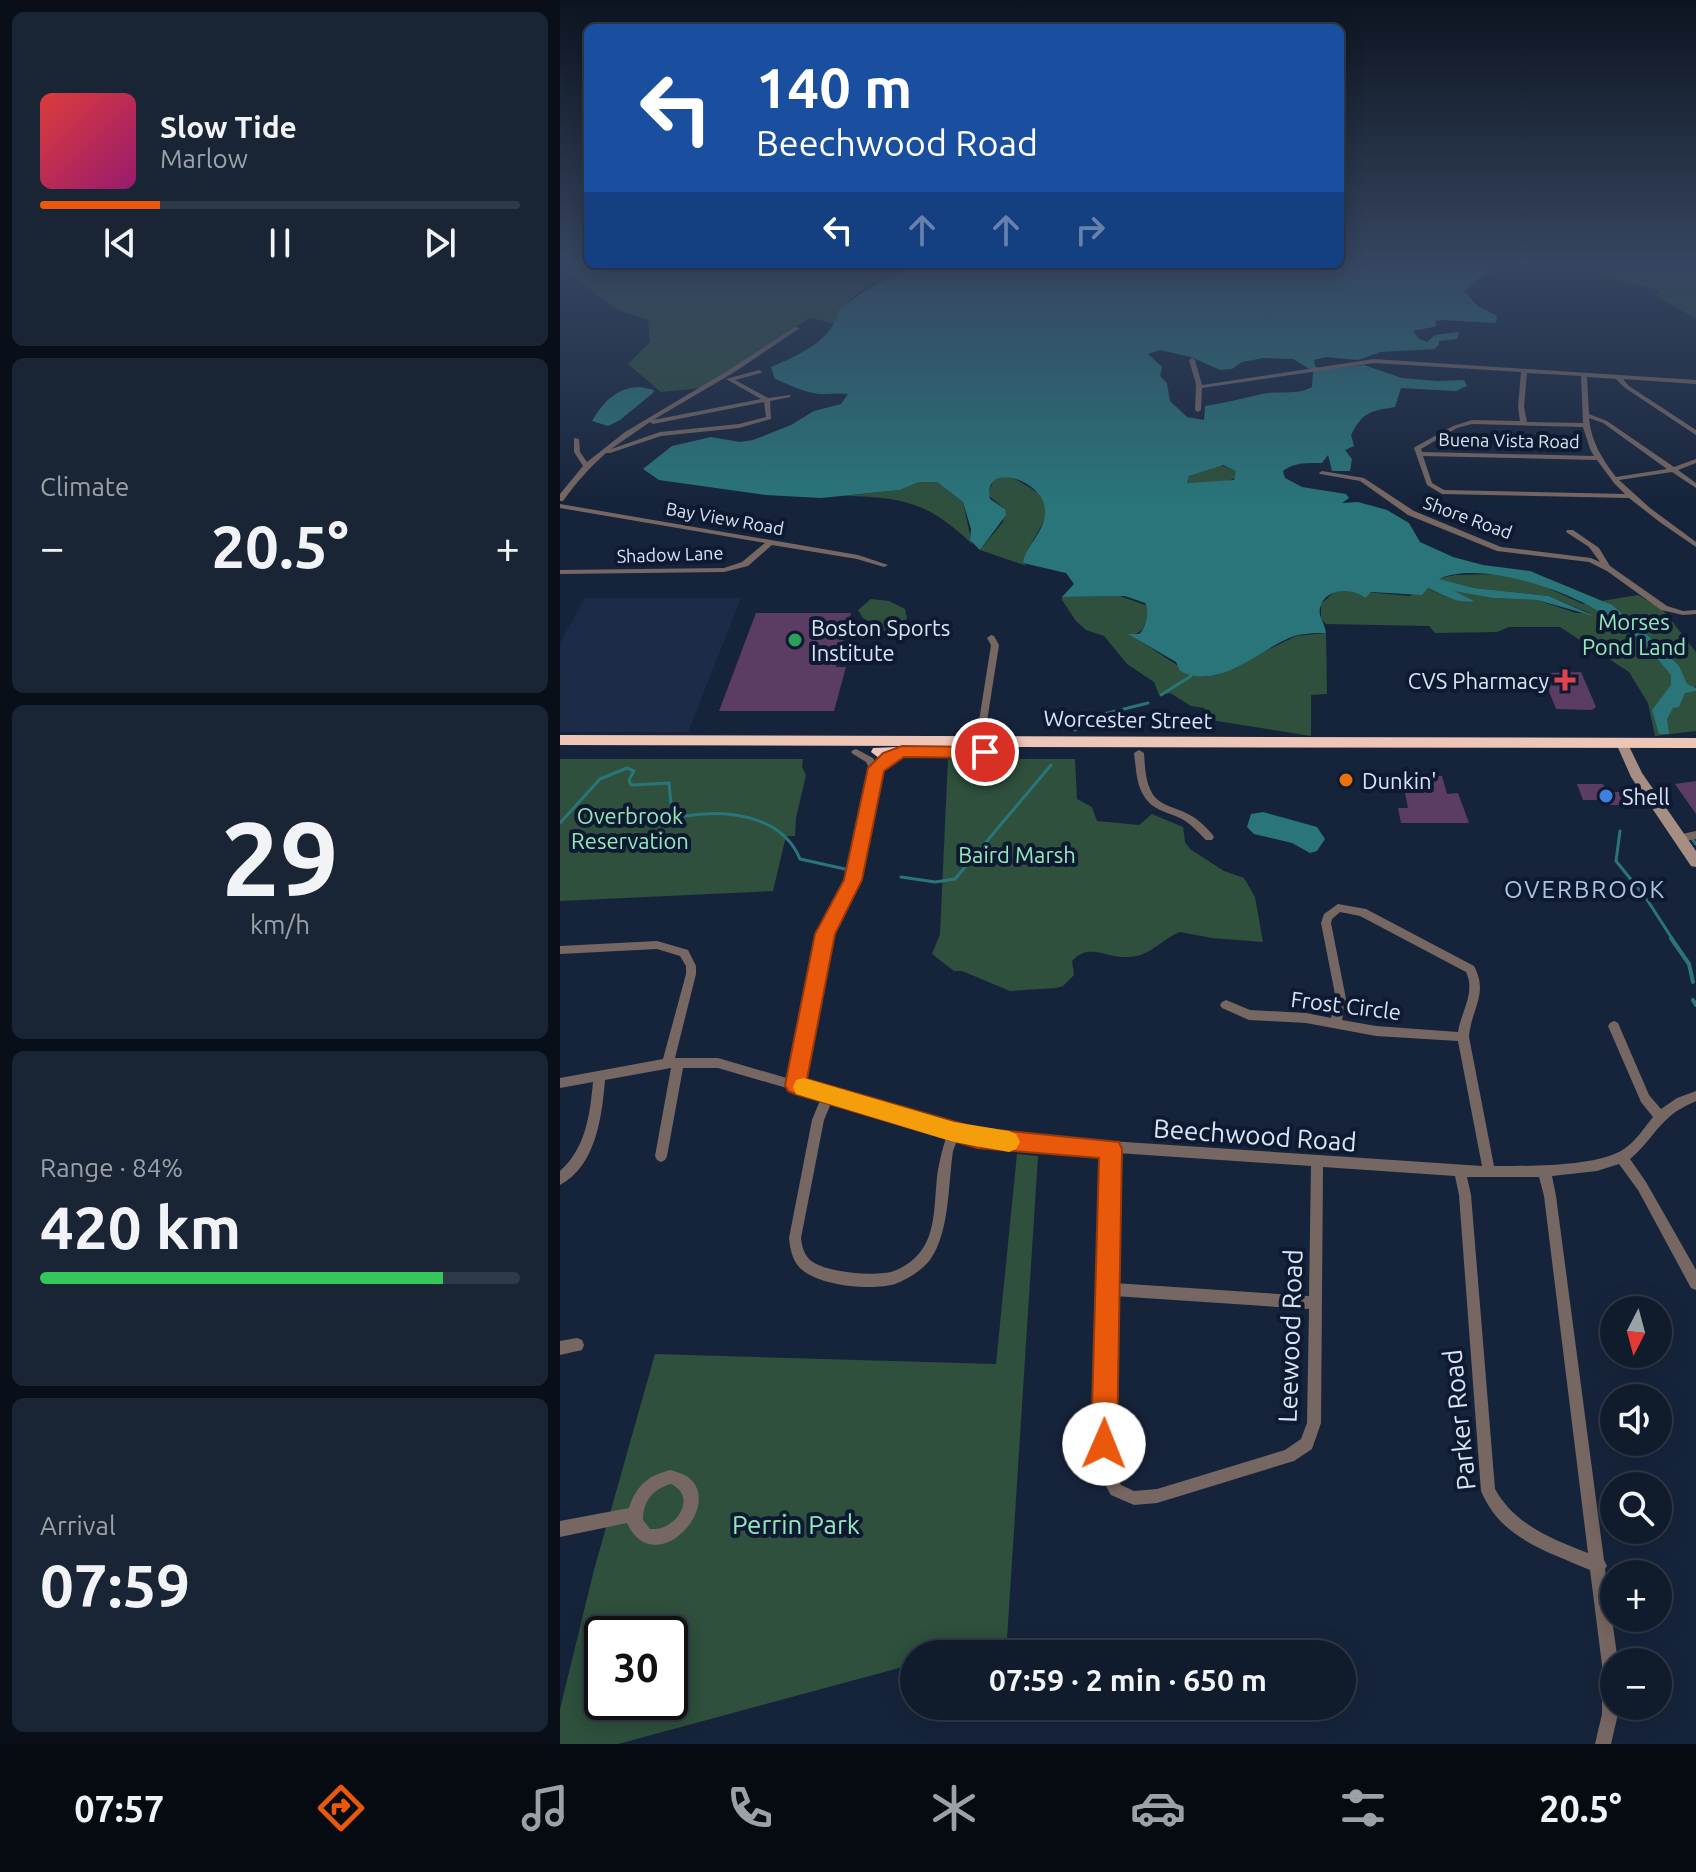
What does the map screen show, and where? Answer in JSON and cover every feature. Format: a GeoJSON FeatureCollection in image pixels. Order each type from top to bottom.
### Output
{"type":"FeatureCollection","features":[{"type":"Feature","properties":{"kind":"highway","name":"Worcester Street"},"geometry":{"type":"LineString","coordinates":[[560,740],[980,740],[1624,749],[1696,755]]}},
{"type":"Feature","properties":{"kind":"highway","name":"Worcester Street"},"geometry":{"type":"LineString","coordinates":[[560,750],[1139,753],[1624,749],[1696,743]]}},
{"type":"Feature","properties":{"kind":"street"},"geometry":{"type":"LineString","coordinates":[[560,499],[576,476],[618,438],[776,341]]}},
{"type":"Feature","properties":{"kind":"street"},"geometry":{"type":"LineString","coordinates":[[1192,360],[1199,387],[1198,410]]}},
{"type":"Feature","properties":{"kind":"street"},"geometry":{"type":"LineString","coordinates":[[1199,387],[1374,361],[1696,383]]}},
{"type":"Feature","properties":{"kind":"street"},"geometry":{"type":"LineString","coordinates":[[1524,370],[1521,407],[1524,423]]}},
{"type":"Feature","properties":{"kind":"street"},"geometry":{"type":"LineString","coordinates":[[712,383],[759,372]]}},
{"type":"Feature","properties":{"kind":"street"},"geometry":{"type":"LineString","coordinates":[[1584,374],[1586,425],[1598,458],[1631,496],[1696,545]]}},
{"type":"Feature","properties":{"kind":"street"},"geometry":{"type":"LineString","coordinates":[[1618,377],[1627,387],[1696,433]]}},
{"type":"Feature","properties":{"kind":"street"},"geometry":{"type":"LineString","coordinates":[[606,452],[660,434],[739,426],[766,419],[770,414],[767,400],[729,379]]}},
{"type":"Feature","properties":{"kind":"street"},"geometry":{"type":"LineString","coordinates":[[686,396],[708,409]]}},
{"type":"Feature","properties":{"kind":"street"},"geometry":{"type":"LineString","coordinates":[[647,423],[788,396]]}},
{"type":"Feature","properties":{"kind":"street"},"geometry":{"type":"LineString","coordinates":[[1585,415],[1602,420],[1696,486]]}},
{"type":"Feature","properties":{"kind":"street"},"geometry":{"type":"LineString","coordinates":[[1586,425],[1462,424],[1422,443],[1418,446],[1419,454],[1427,480],[1437,491],[1631,496]]}},
{"type":"Feature","properties":{"kind":"street"},"geometry":{"type":"LineString","coordinates":[[576,439],[577,452],[587,467]]}},
{"type":"Feature","properties":{"kind":"street","name":"Buena Vista Road"},"geometry":{"type":"LineString","coordinates":[[1419,454],[1598,458]]}},
{"type":"Feature","properties":{"kind":"street"},"geometry":{"type":"LineString","coordinates":[[1615,479],[1673,470],[1696,461]]}},
{"type":"Feature","properties":{"kind":"street","name":"Shore Road"},"geometry":{"type":"LineString","coordinates":[[1322,473],[1362,479],[1411,513],[1500,549],[1576,556],[1606,566],[1664,608],[1683,613],[1696,612]]}},
{"type":"Feature","properties":{"kind":"street","name":"Bay View Road"},"geometry":{"type":"LineString","coordinates":[[560,506],[858,557],[884,565]]}},
{"type":"Feature","properties":{"kind":"street"},"geometry":{"type":"LineString","coordinates":[[1570,532],[1592,546],[1606,566]]}},
{"type":"Feature","properties":{"kind":"street","name":"Shadow Lane"},"geometry":{"type":"LineString","coordinates":[[560,572],[724,570],[745,564],[771,542]]}},
{"type":"Feature","properties":{"kind":"street"},"geometry":{"type":"LineString","coordinates":[[980,740],[995,645],[991,638]]}},
{"type":"Feature","properties":{"kind":"street"},"geometry":{"type":"LineString","coordinates":[[1624,749],[1636,774],[1696,862]]}},
{"type":"Feature","properties":{"kind":"street"},"geometry":{"type":"LineString","coordinates":[[856,752],[870,760],[875,770]]}},
{"type":"Feature","properties":{"kind":"street"},"geometry":{"type":"LineString","coordinates":[[795,1085],[825,934],[853,880],[875,770],[882,761],[902,752]]}},
{"type":"Feature","properties":{"kind":"street"},"geometry":{"type":"LineString","coordinates":[[1139,753],[1141,784],[1150,800],[1199,825],[1209,837]]}},
{"type":"Feature","properties":{"kind":"street"},"geometry":{"type":"LineString","coordinates":[[1680,838],[1696,835]]}},
{"type":"Feature","properties":{"kind":"street"},"geometry":{"type":"LineString","coordinates":[[1336,1023],[1341,999],[1326,923],[1333,911],[1345,907],[1362,912],[1470,969],[1475,976],[1477,991],[1464,1018],[1463,1037],[1489,1172]]}},
{"type":"Feature","properties":{"kind":"street"},"geometry":{"type":"LineString","coordinates":[[560,950],[657,945],[684,953],[691,966],[673,1062],[661,1156]]}},
{"type":"Feature","properties":{"kind":"street","name":"Frost Circle"},"geometry":{"type":"LineString","coordinates":[[1226,1005],[1249,1015],[1336,1023],[1376,1031],[1463,1037]]}},
{"type":"Feature","properties":{"kind":"street"},"geometry":{"type":"LineString","coordinates":[[1614,1026],[1645,1098],[1659,1115]]}},
{"type":"Feature","properties":{"kind":"street","name":"Beechwood Road"},"geometry":{"type":"LineString","coordinates":[[560,1083],[673,1062],[718,1063],[991,1140],[1460,1172],[1544,1170],[1622,1158]]}},
{"type":"Feature","properties":{"kind":"street"},"geometry":{"type":"LineString","coordinates":[[560,1179],[575,1166],[587,1147],[600,1075]]}},
{"type":"Feature","properties":{"kind":"street"},"geometry":{"type":"LineString","coordinates":[[829,1094],[818,1120],[795,1238],[798,1256],[804,1264],[824,1273],[861,1279],[890,1278],[921,1263],[936,1232],[946,1152],[954,1132]]}},
{"type":"Feature","properties":{"kind":"street"},"geometry":{"type":"LineString","coordinates":[[1696,1096],[1659,1115],[1638,1144],[1622,1158],[1642,1186],[1696,1283]]}},
{"type":"Feature","properties":{"kind":"street","name":"Leewood Road"},"geometry":{"type":"LineString","coordinates":[[1111,1149],[1105,1459],[1110,1481],[1116,1490],[1134,1498],[1157,1496],[1289,1456],[1307,1444],[1314,1423],[1317,1162]]}},
{"type":"Feature","properties":{"kind":"street"},"geometry":{"type":"LineString","coordinates":[[1544,1170],[1599,1566],[1611,1692],[1603,1744]]}},
{"type":"Feature","properties":{"kind":"street","name":"Parker Road"},"geometry":{"type":"LineString","coordinates":[[1460,1172],[1465,1195],[1488,1491],[1493,1505],[1513,1526],[1599,1566]]}},
{"type":"Feature","properties":{"kind":"street"},"geometry":{"type":"LineString","coordinates":[[1107,1289],[1315,1303]]}},
{"type":"Feature","properties":{"kind":"street"},"geometry":{"type":"LineString","coordinates":[[560,1348],[577,1345]]}},
{"type":"Feature","properties":{"kind":"street"},"geometry":{"type":"LineString","coordinates":[[560,1529],[635,1514]]}},
{"type":"Feature","properties":{"kind":"shaded area"},"geometry":{"type":"Polygon","coordinates":[[[818,341],[1439,341],[1434,349],[1381,352],[1358,360],[1326,357],[1314,360],[1320,370],[1364,365],[1402,378],[1464,380],[1467,386],[1456,391],[1401,388],[1395,407],[1368,414],[1355,427],[1351,435],[1354,446],[1345,450],[1352,459],[1350,471],[1332,471],[1328,455],[1322,463],[1287,468],[1283,471],[1285,478],[1302,487],[1346,494],[1349,498],[1342,503],[1358,502],[1387,510],[1409,523],[1420,542],[1453,557],[1483,565],[1530,571],[1612,605],[1679,666],[1687,684],[1696,691],[1685,693],[1679,707],[1673,708],[1667,719],[1669,734],[1659,734],[1652,710],[1671,685],[1671,675],[1647,646],[1622,625],[1601,625],[1613,621],[1554,590],[1504,576],[1479,573],[1439,579],[1474,588],[1549,596],[1594,616],[1537,600],[1493,598],[1454,591],[1474,601],[1462,602],[1428,588],[1422,595],[1371,592],[1365,598],[1354,592],[1340,591],[1327,596],[1320,608],[1326,633],[1294,636],[1222,673],[1194,676],[1180,671],[1176,662],[1128,634],[1139,634],[1144,628],[1147,614],[1145,603],[1125,596],[1062,597],[1074,584],[1066,573],[1023,563],[1042,526],[1045,511],[1043,500],[1026,483],[1004,477],[995,480],[990,487],[990,499],[1005,509],[1006,515],[980,550],[970,540],[971,529],[963,502],[937,482],[919,482],[900,490],[821,498],[766,495],[659,480],[643,469],[672,446],[711,437],[740,442],[753,440],[791,425],[814,411],[841,404],[848,394],[816,394],[775,379],[771,367],[818,341]],[[1160,350],[1148,354],[1162,367],[1160,376],[1167,383],[1170,401],[1187,417],[1204,420],[1205,406],[1312,387],[1313,371],[1293,359],[1263,358],[1220,370],[1191,357],[1160,350]],[[1223,465],[1189,476],[1187,483],[1234,480],[1236,471],[1223,465]]]}},
{"type":"Feature","properties":{"kind":"shaded area"},"geometry":{"type":"Polygon","coordinates":[[[640,387],[654,390],[653,393],[620,420],[608,426],[592,421],[612,397],[624,390],[640,387]]]}},
{"type":"Feature","properties":{"kind":"shaded area"},"geometry":{"type":"Polygon","coordinates":[[[585,598],[741,598],[688,732],[560,732],[560,643],[585,598]]]}},
{"type":"Feature","properties":{"kind":"shaded area"},"geometry":{"type":"Polygon","coordinates":[[[1263,812],[1317,827],[1325,839],[1317,851],[1310,853],[1292,843],[1254,834],[1247,827],[1251,814],[1263,812]]]}},
{"type":"Feature","properties":{"kind":"green space"},"geometry":{"type":"Polygon","coordinates":[[[774,341],[702,388],[661,392],[628,364],[650,342],[774,341]]]}},
{"type":"Feature","properties":{"kind":"green space"},"geometry":{"type":"Polygon","coordinates":[[[1220,465],[1237,471],[1237,477],[1226,482],[1187,483],[1189,476],[1220,465]]]}},
{"type":"Feature","properties":{"kind":"green space"},"geometry":{"type":"Polygon","coordinates":[[[1003,476],[1027,486],[1039,494],[1045,503],[1043,523],[1023,563],[1027,566],[980,550],[1003,522],[1005,509],[988,495],[993,481],[1003,476]]]}},
{"type":"Feature","properties":{"kind":"green space"},"geometry":{"type":"Polygon","coordinates":[[[919,482],[937,482],[963,502],[972,544],[942,519],[914,505],[882,498],[843,496],[900,490],[919,482]]]}},
{"type":"Feature","properties":{"kind":"green space","name":"Morses Pond Land"},"geometry":{"type":"Polygon","coordinates":[[[1504,574],[1530,580],[1583,604],[1638,595],[1663,610],[1696,652],[1696,687],[1692,687],[1696,692],[1696,731],[1655,736],[1648,703],[1629,672],[1560,627],[1509,627],[1497,632],[1435,633],[1429,626],[1326,624],[1321,619],[1321,604],[1334,592],[1345,590],[1409,596],[1428,588],[1469,603],[1452,590],[1493,598],[1537,600],[1576,613],[1589,613],[1549,596],[1474,588],[1437,579],[1455,575],[1504,574]]]}},
{"type":"Feature","properties":{"kind":"green space"},"geometry":{"type":"Polygon","coordinates":[[[1120,596],[1148,606],[1143,629],[1131,635],[1180,667],[1204,677],[1217,675],[1296,636],[1326,633],[1327,694],[1311,695],[1311,736],[1211,720],[1204,708],[1191,706],[1170,693],[1159,695],[1154,682],[1127,664],[1104,636],[1086,630],[1062,600],[1062,597],[1120,596]]]}},
{"type":"Feature","properties":{"kind":"green space"},"geometry":{"type":"Polygon","coordinates":[[[871,599],[889,601],[905,609],[907,618],[902,625],[886,632],[863,618],[858,610],[871,599]]]}},
{"type":"Feature","properties":{"kind":"green space","name":"Overbrook Reservation"},"geometry":{"type":"Polygon","coordinates":[[[560,759],[803,759],[802,767],[806,775],[795,836],[786,836],[773,891],[560,901],[560,759]]]}},
{"type":"Feature","properties":{"kind":"green space","name":"Baird Marsh"},"geometry":{"type":"Polygon","coordinates":[[[948,759],[1075,759],[1077,799],[1092,807],[1097,821],[1139,825],[1152,814],[1183,827],[1185,842],[1190,849],[1224,871],[1244,878],[1255,897],[1263,942],[1180,932],[1135,956],[1085,952],[1072,961],[1074,975],[1063,986],[1056,988],[1010,991],[962,971],[954,971],[932,954],[940,934],[948,759]]]}},
{"type":"Feature","properties":{"kind":"green space","name":"Perrin Park"},"geometry":{"type":"Polygon","coordinates":[[[1017,1154],[1038,1156],[1007,1639],[900,1640],[900,1668],[618,1744],[560,1744],[560,1709],[594,1570],[655,1354],[996,1364],[1017,1154]]]}},
{"type":"Feature","properties":{"kind":"building","name":"Boston Sports Institute"},"geometry":{"type":"Polygon","coordinates":[[[756,613],[851,613],[836,667],[846,667],[834,711],[719,711],[756,613]]]}},
{"type":"Feature","properties":{"kind":"building","name":"CVS Pharmacy"},"geometry":{"type":"Polygon","coordinates":[[[1581,672],[1596,707],[1592,710],[1556,709],[1543,676],[1547,673],[1581,672]]]}},
{"type":"Feature","properties":{"kind":"building"},"geometry":{"type":"Polygon","coordinates":[[[1442,776],[1447,794],[1458,793],[1469,823],[1401,823],[1398,808],[1408,808],[1405,793],[1418,793],[1415,778],[1442,776]]]}},
{"type":"Feature","properties":{"kind":"building"},"geometry":{"type":"Polygon","coordinates":[[[1696,781],[1696,814],[1675,784],[1696,781]]]}},
{"type":"Feature","properties":{"kind":"building","name":"Shell"},"geometry":{"type":"Polygon","coordinates":[[[1577,784],[1603,784],[1606,792],[1627,792],[1636,805],[1610,805],[1607,800],[1583,800],[1577,784]]]}},
{"type":"Feature","properties":{"kind":"waterway"},"geometry":{"type":"LineString","coordinates":[[1161,695],[1191,676]]}},
{"type":"Feature","properties":{"kind":"waterway"},"geometry":{"type":"LineString","coordinates":[[1075,730],[1100,715],[1148,703]]}},
{"type":"Feature","properties":{"kind":"waterway"},"geometry":{"type":"LineString","coordinates":[[901,877],[935,882],[955,879],[1051,765]]}},
{"type":"Feature","properties":{"kind":"waterway"},"geometry":{"type":"LineString","coordinates":[[560,823],[600,779],[627,768],[634,771],[629,780],[631,785],[669,783],[671,804],[685,816],[718,814],[751,818],[780,833],[792,844],[800,859],[845,869]]}},
{"type":"Feature","properties":{"kind":"waterway"},"geometry":{"type":"LineString","coordinates":[[1620,831],[1616,861],[1646,898],[1673,940]]}},
{"type":"Feature","properties":{"kind":"waterway"},"geometry":{"type":"LineString","coordinates":[[1693,840],[1696,844]]}},
{"type":"Feature","properties":{"kind":"waterway"},"geometry":{"type":"LineString","coordinates":[[1671,938],[1689,964],[1693,982]]}},
{"type":"Feature","properties":{"kind":"waterway"},"geometry":{"type":"LineString","coordinates":[[1693,1000],[1696,1005]]}},
{"type":"Feature","properties":{"kind":"slow traffic"},"geometry":{"type":"LineString","coordinates":[[804,1087],[954,1132],[1009,1142]]}},
{"type":"Feature","properties":{"kind":"place","name":"Boston Sports Institute"},"geometry":{"type":"Point","coordinates":[795,640]}},
{"type":"Feature","properties":{"kind":"place","name":"CVS Pharmacy"},"geometry":{"type":"Point","coordinates":[1565,680]}},
{"type":"Feature","properties":{"kind":"place","name":"Dunkin'"},"geometry":{"type":"Point","coordinates":[1346,780]}},
{"type":"Feature","properties":{"kind":"place","name":"Shell"},"geometry":{"type":"Point","coordinates":[1606,796]}},
{"type":"Feature","properties":{"kind":"district","name":"OVERBROOK"},"geometry":{"type":"Point","coordinates":[1585,889]}},
{"type":"Feature","properties":{"kind":"route"},"geometry":{"type":"LineString","coordinates":[[985,752],[902,752],[882,761],[876,768],[853,880],[825,934],[795,1085],[977,1138],[1111,1149],[1104,1444]]}}]}
